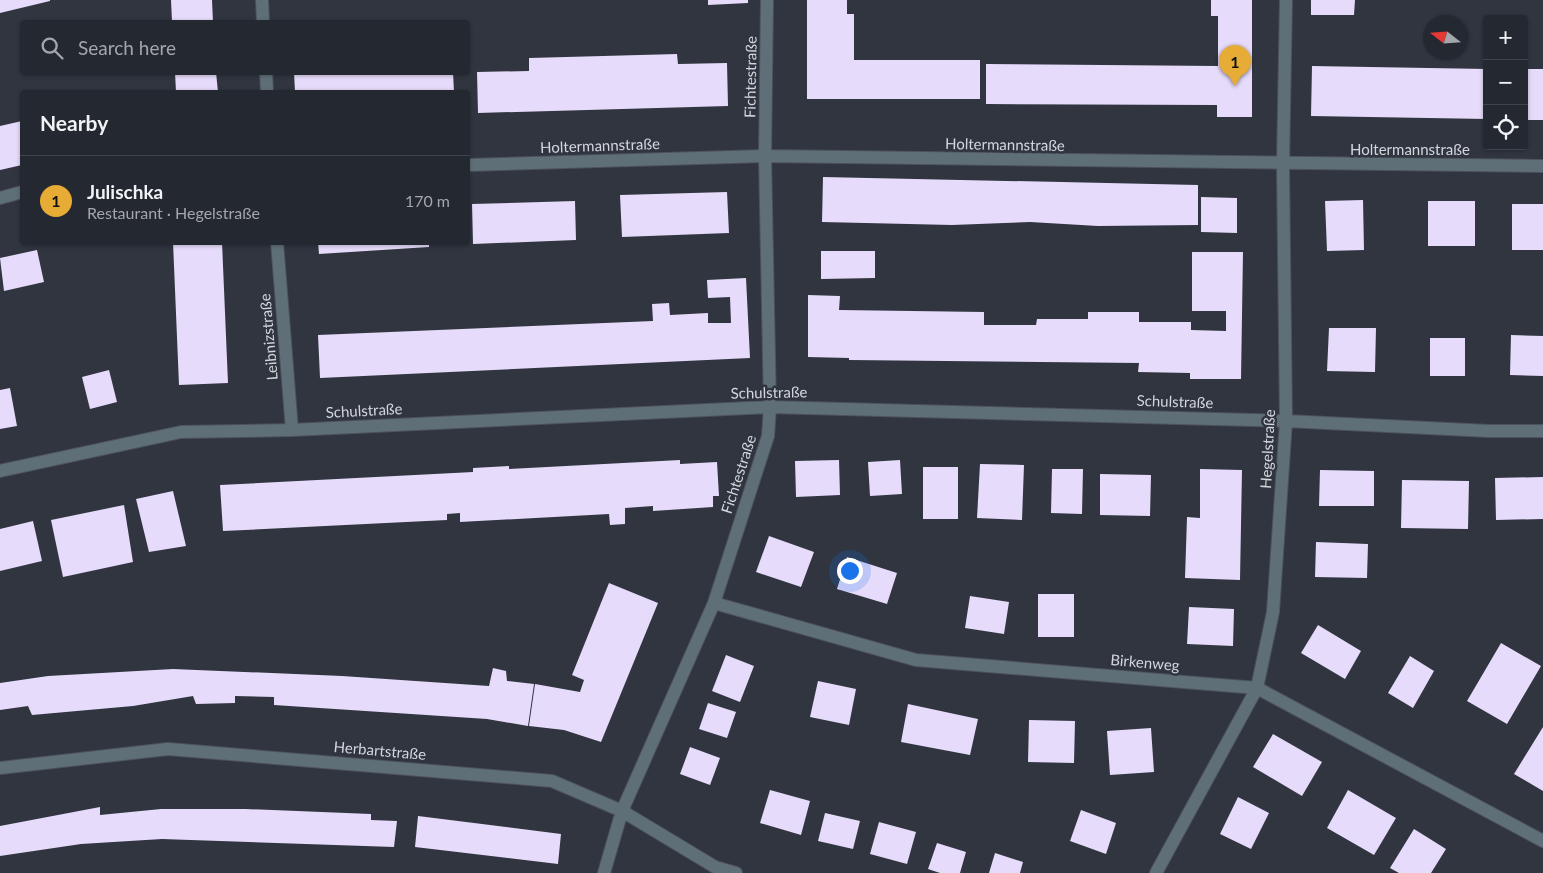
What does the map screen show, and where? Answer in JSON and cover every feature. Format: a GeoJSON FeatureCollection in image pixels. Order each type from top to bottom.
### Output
{"type":"FeatureCollection","features":[{"type":"Feature","properties":{"kind":"street"},"geometry":{"type":"LineString","coordinates":[[262,0],[263,20]]}},
{"type":"Feature","properties":{"kind":"street","name":"Fichtestraße"},"geometry":{"type":"LineString","coordinates":[[604,873],[622,811],[714,603],[768,436],[770,407],[765,156],[767,0]]}},
{"type":"Feature","properties":{"kind":"street","name":"Hegelstraße"},"geometry":{"type":"LineString","coordinates":[[1156,873],[1257,688],[1273,612],[1286,421],[1282,165],[1286,0]]}},
{"type":"Feature","properties":{"kind":"street"},"geometry":{"type":"LineString","coordinates":[[266,75],[267,90]]}},
{"type":"Feature","properties":{"kind":"street","name":"Holtermannstraße"},"geometry":{"type":"LineString","coordinates":[[470,165],[765,156],[1282,165],[1543,166]]}},
{"type":"Feature","properties":{"kind":"street"},"geometry":{"type":"LineString","coordinates":[[0,198],[20,193]]}},
{"type":"Feature","properties":{"kind":"street","name":"Leibnizstraße"},"geometry":{"type":"LineString","coordinates":[[277,245],[292,430]]}},
{"type":"Feature","properties":{"kind":"street","name":"Schulstraße"},"geometry":{"type":"LineString","coordinates":[[0,470],[181,432],[292,430],[770,407],[1286,421],[1489,431],[1543,431]]}},
{"type":"Feature","properties":{"kind":"street","name":"Birkenweg"},"geometry":{"type":"LineString","coordinates":[[714,603],[916,660],[1257,688],[1543,841]]}},
{"type":"Feature","properties":{"kind":"street","name":"Herbartstraße"},"geometry":{"type":"LineString","coordinates":[[0,768],[168,749],[552,781],[622,811],[715,867],[736,873]]}},
{"type":"Feature","properties":{"kind":"building"},"geometry":{"type":"Polygon","coordinates":[[[0,0],[50,0],[50,1],[0,13],[0,0]]]}},
{"type":"Feature","properties":{"kind":"building"},"geometry":{"type":"Polygon","coordinates":[[[171,0],[212,0],[213,20],[172,20],[171,0]]]}},
{"type":"Feature","properties":{"kind":"building"},"geometry":{"type":"Polygon","coordinates":[[[708,0],[748,0],[748,3],[708,5],[708,0]]]}},
{"type":"Feature","properties":{"kind":"building"},"geometry":{"type":"Polygon","coordinates":[[[807,0],[847,0],[847,14],[854,14],[854,60],[980,60],[980,99],[807,99],[807,0]]]}},
{"type":"Feature","properties":{"kind":"building"},"geometry":{"type":"Polygon","coordinates":[[[1211,0],[1252,0],[1252,117],[1217,117],[1217,105],[986,104],[986,64],[1218,66],[1218,16],[1211,16],[1211,0]]]}},
{"type":"Feature","properties":{"kind":"building"},"geometry":{"type":"Polygon","coordinates":[[[1311,0],[1355,0],[1354,15],[1311,15],[1311,0]]]}},
{"type":"Feature","properties":{"kind":"building"},"geometry":{"type":"Polygon","coordinates":[[[677,54],[678,64],[727,63],[728,106],[478,113],[477,72],[529,71],[529,58],[677,54]]]}},
{"type":"Feature","properties":{"kind":"building"},"geometry":{"type":"Polygon","coordinates":[[[1312,66],[1483,69],[1483,119],[1311,116],[1312,66]]]}},
{"type":"Feature","properties":{"kind":"building"},"geometry":{"type":"Polygon","coordinates":[[[1528,69],[1543,69],[1543,120],[1528,120],[1528,69]]]}},
{"type":"Feature","properties":{"kind":"building"},"geometry":{"type":"Polygon","coordinates":[[[175,75],[216,75],[218,90],[176,90],[175,75]]]}},
{"type":"Feature","properties":{"kind":"building"},"geometry":{"type":"Polygon","coordinates":[[[294,75],[453,75],[454,90],[295,90],[294,75]]]}},
{"type":"Feature","properties":{"kind":"building"},"geometry":{"type":"Polygon","coordinates":[[[20,121],[20,165],[0,170],[0,126],[20,121]]]}},
{"type":"Feature","properties":{"kind":"building"},"geometry":{"type":"Polygon","coordinates":[[[823,177],[1198,185],[1198,225],[1098,226],[1030,222],[952,225],[822,222],[823,177]]]}},
{"type":"Feature","properties":{"kind":"building"},"geometry":{"type":"Polygon","coordinates":[[[727,192],[729,233],[622,237],[620,195],[727,192]]]}},
{"type":"Feature","properties":{"kind":"building"},"geometry":{"type":"Polygon","coordinates":[[[1201,197],[1237,198],[1237,233],[1201,232],[1201,197]]]}},
{"type":"Feature","properties":{"kind":"building"},"geometry":{"type":"Polygon","coordinates":[[[1363,200],[1364,250],[1327,251],[1325,201],[1363,200]]]}},
{"type":"Feature","properties":{"kind":"building"},"geometry":{"type":"Polygon","coordinates":[[[575,201],[576,240],[473,244],[472,204],[575,201]]]}},
{"type":"Feature","properties":{"kind":"building"},"geometry":{"type":"Polygon","coordinates":[[[1428,201],[1475,201],[1475,246],[1428,246],[1428,201]]]}},
{"type":"Feature","properties":{"kind":"building"},"geometry":{"type":"Polygon","coordinates":[[[1512,204],[1543,204],[1543,250],[1512,250],[1512,204]]]}},
{"type":"Feature","properties":{"kind":"building"},"geometry":{"type":"Polygon","coordinates":[[[173,245],[222,245],[228,383],[179,385],[173,245]]]}},
{"type":"Feature","properties":{"kind":"building"},"geometry":{"type":"Polygon","coordinates":[[[318,245],[429,245],[429,247],[319,254],[318,245]]]}},
{"type":"Feature","properties":{"kind":"building"},"geometry":{"type":"Polygon","coordinates":[[[37,250],[44,282],[4,291],[0,258],[37,250]]]}},
{"type":"Feature","properties":{"kind":"building"},"geometry":{"type":"Polygon","coordinates":[[[821,251],[875,251],[875,278],[821,279],[821,251]]]}},
{"type":"Feature","properties":{"kind":"building"},"geometry":{"type":"Polygon","coordinates":[[[1192,252],[1243,252],[1241,379],[1190,379],[1190,373],[1138,372],[1139,363],[849,360],[849,358],[808,357],[808,295],[840,296],[839,310],[984,312],[984,325],[1036,325],[1037,319],[1088,319],[1088,312],[1139,312],[1139,322],[1191,322],[1191,330],[1226,331],[1226,311],[1192,311],[1192,252]]]}},
{"type":"Feature","properties":{"kind":"building"},"geometry":{"type":"Polygon","coordinates":[[[746,278],[750,358],[320,378],[318,335],[653,321],[652,304],[669,303],[670,315],[708,313],[708,323],[731,323],[730,297],[708,298],[707,280],[746,278]]]}},
{"type":"Feature","properties":{"kind":"building"},"geometry":{"type":"Polygon","coordinates":[[[1329,328],[1376,328],[1375,372],[1327,371],[1329,328]]]}},
{"type":"Feature","properties":{"kind":"building"},"geometry":{"type":"Polygon","coordinates":[[[1511,335],[1543,336],[1543,376],[1510,375],[1511,335]]]}},
{"type":"Feature","properties":{"kind":"building"},"geometry":{"type":"Polygon","coordinates":[[[1430,338],[1465,338],[1465,376],[1430,376],[1430,338]]]}},
{"type":"Feature","properties":{"kind":"building"},"geometry":{"type":"Polygon","coordinates":[[[109,370],[117,402],[90,409],[82,377],[109,370]]]}},
{"type":"Feature","properties":{"kind":"building"},"geometry":{"type":"Polygon","coordinates":[[[10,388],[17,426],[0,429],[0,390],[10,388]]]}},
{"type":"Feature","properties":{"kind":"building"},"geometry":{"type":"Polygon","coordinates":[[[680,460],[680,464],[717,462],[719,496],[713,496],[713,507],[653,511],[653,506],[625,508],[625,524],[610,525],[609,514],[460,522],[460,513],[447,514],[447,520],[223,531],[220,485],[473,472],[473,468],[509,466],[509,469],[680,460]]]}},
{"type":"Feature","properties":{"kind":"building"},"geometry":{"type":"Polygon","coordinates":[[[839,460],[840,495],[796,497],[795,461],[839,460]]]}},
{"type":"Feature","properties":{"kind":"building"},"geometry":{"type":"Polygon","coordinates":[[[900,460],[902,494],[870,496],[868,462],[900,460]]]}},
{"type":"Feature","properties":{"kind":"building"},"geometry":{"type":"Polygon","coordinates":[[[980,464],[1024,465],[1022,520],[977,518],[980,464]]]}},
{"type":"Feature","properties":{"kind":"building"},"geometry":{"type":"Polygon","coordinates":[[[923,467],[958,467],[958,519],[923,519],[923,467]]]}},
{"type":"Feature","properties":{"kind":"building"},"geometry":{"type":"Polygon","coordinates":[[[1052,469],[1083,469],[1082,514],[1051,513],[1052,469]]]}},
{"type":"Feature","properties":{"kind":"building"},"geometry":{"type":"Polygon","coordinates":[[[1200,469],[1242,470],[1240,580],[1185,578],[1187,517],[1200,518],[1200,469]]]}},
{"type":"Feature","properties":{"kind":"building"},"geometry":{"type":"Polygon","coordinates":[[[1320,470],[1374,471],[1374,506],[1319,506],[1320,470]]]}},
{"type":"Feature","properties":{"kind":"building"},"geometry":{"type":"Polygon","coordinates":[[[1100,474],[1151,475],[1150,516],[1100,515],[1100,474]]]}},
{"type":"Feature","properties":{"kind":"building"},"geometry":{"type":"Polygon","coordinates":[[[1543,477],[1543,519],[1496,520],[1495,478],[1543,477]]]}},
{"type":"Feature","properties":{"kind":"building"},"geometry":{"type":"Polygon","coordinates":[[[1402,480],[1469,481],[1468,529],[1401,528],[1402,480]]]}},
{"type":"Feature","properties":{"kind":"building"},"geometry":{"type":"Polygon","coordinates":[[[173,491],[186,546],[149,552],[136,499],[173,491]]]}},
{"type":"Feature","properties":{"kind":"building"},"geometry":{"type":"Polygon","coordinates":[[[124,505],[133,562],[63,577],[51,520],[124,505]]]}},
{"type":"Feature","properties":{"kind":"building"},"geometry":{"type":"Polygon","coordinates":[[[33,521],[42,561],[0,571],[0,529],[33,521]]]}},
{"type":"Feature","properties":{"kind":"building"},"geometry":{"type":"Polygon","coordinates":[[[769,536],[814,552],[801,587],[756,572],[769,536]]]}},
{"type":"Feature","properties":{"kind":"building"},"geometry":{"type":"Polygon","coordinates":[[[1316,542],[1368,544],[1367,578],[1315,577],[1316,542]]]}},
{"type":"Feature","properties":{"kind":"building"},"geometry":{"type":"Polygon","coordinates":[[[847,557],[897,573],[887,604],[837,589],[847,557]]]}},
{"type":"Feature","properties":{"kind":"building"},"geometry":{"type":"Polygon","coordinates":[[[609,583],[658,603],[601,742],[564,730],[529,726],[535,684],[580,692],[584,680],[572,675],[609,583]]]}},
{"type":"Feature","properties":{"kind":"building"},"geometry":{"type":"Polygon","coordinates":[[[1038,594],[1074,594],[1074,637],[1038,637],[1038,594]]]}},
{"type":"Feature","properties":{"kind":"building"},"geometry":{"type":"Polygon","coordinates":[[[970,596],[1009,602],[1004,634],[965,628],[970,596]]]}},
{"type":"Feature","properties":{"kind":"building"},"geometry":{"type":"Polygon","coordinates":[[[1189,607],[1234,609],[1233,646],[1187,644],[1189,607]]]}},
{"type":"Feature","properties":{"kind":"building"},"geometry":{"type":"Polygon","coordinates":[[[1318,625],[1361,651],[1345,679],[1301,653],[1318,625]]]}},
{"type":"Feature","properties":{"kind":"building"},"geometry":{"type":"Polygon","coordinates":[[[1501,643],[1541,666],[1507,724],[1467,701],[1501,643]]]}},
{"type":"Feature","properties":{"kind":"building"},"geometry":{"type":"Polygon","coordinates":[[[726,655],[754,666],[740,702],[712,691],[726,655]]]}},
{"type":"Feature","properties":{"kind":"building"},"geometry":{"type":"Polygon","coordinates":[[[1410,656],[1434,671],[1413,708],[1388,693],[1410,656]]]}},
{"type":"Feature","properties":{"kind":"building"},"geometry":{"type":"Polygon","coordinates":[[[493,668],[506,671],[507,681],[534,684],[528,726],[487,719],[274,705],[274,697],[235,696],[235,703],[196,704],[193,696],[133,706],[32,715],[28,706],[0,710],[0,683],[48,676],[173,669],[342,676],[489,686],[493,668]]]}},
{"type":"Feature","properties":{"kind":"building"},"geometry":{"type":"Polygon","coordinates":[[[818,681],[856,689],[849,725],[810,717],[818,681]]]}},
{"type":"Feature","properties":{"kind":"building"},"geometry":{"type":"Polygon","coordinates":[[[708,703],[736,712],[727,738],[699,729],[708,703]]]}},
{"type":"Feature","properties":{"kind":"building"},"geometry":{"type":"Polygon","coordinates":[[[908,704],[978,719],[970,755],[901,742],[908,704]]]}},
{"type":"Feature","properties":{"kind":"building"},"geometry":{"type":"Polygon","coordinates":[[[1029,720],[1075,721],[1074,763],[1028,762],[1029,720]]]}},
{"type":"Feature","properties":{"kind":"building"},"geometry":{"type":"Polygon","coordinates":[[[1543,727],[1543,791],[1514,774],[1543,727]]]}},
{"type":"Feature","properties":{"kind":"building"},"geometry":{"type":"Polygon","coordinates":[[[1151,728],[1154,772],[1110,775],[1107,731],[1151,728]]]}},
{"type":"Feature","properties":{"kind":"building"},"geometry":{"type":"Polygon","coordinates":[[[1273,734],[1322,762],[1302,796],[1253,767],[1273,734]]]}},
{"type":"Feature","properties":{"kind":"building"},"geometry":{"type":"Polygon","coordinates":[[[690,747],[720,758],[710,785],[680,774],[690,747]]]}},
{"type":"Feature","properties":{"kind":"building"},"geometry":{"type":"Polygon","coordinates":[[[770,790],[810,801],[801,835],[760,823],[770,790]]]}},
{"type":"Feature","properties":{"kind":"building"},"geometry":{"type":"Polygon","coordinates":[[[1348,790],[1396,818],[1374,855],[1327,828],[1348,790]]]}},
{"type":"Feature","properties":{"kind":"building"},"geometry":{"type":"Polygon","coordinates":[[[1238,797],[1269,813],[1251,849],[1220,834],[1238,797]]]}},
{"type":"Feature","properties":{"kind":"building"},"geometry":{"type":"Polygon","coordinates":[[[100,807],[100,815],[161,809],[245,809],[371,814],[371,820],[397,821],[394,847],[162,839],[81,844],[0,856],[0,826],[100,807]]]}},
{"type":"Feature","properties":{"kind":"building"},"geometry":{"type":"Polygon","coordinates":[[[1081,810],[1116,823],[1106,854],[1070,841],[1081,810]]]}},
{"type":"Feature","properties":{"kind":"building"},"geometry":{"type":"Polygon","coordinates":[[[825,813],[860,821],[853,849],[818,841],[825,813]]]}},
{"type":"Feature","properties":{"kind":"building"},"geometry":{"type":"Polygon","coordinates":[[[418,816],[561,834],[558,864],[415,847],[418,816]]]}},
{"type":"Feature","properties":{"kind":"building"},"geometry":{"type":"Polygon","coordinates":[[[879,822],[916,832],[907,864],[870,854],[879,822]]]}},
{"type":"Feature","properties":{"kind":"building"},"geometry":{"type":"Polygon","coordinates":[[[1414,829],[1446,849],[1431,873],[1399,873],[1390,868],[1414,829]]]}},
{"type":"Feature","properties":{"kind":"building"},"geometry":{"type":"Polygon","coordinates":[[[937,843],[966,852],[960,873],[940,873],[928,869],[937,843]]]}},
{"type":"Feature","properties":{"kind":"building"},"geometry":{"type":"Polygon","coordinates":[[[995,853],[1023,862],[1020,873],[989,873],[995,853]]]}},
{"type":"Feature","properties":{"kind":"place","name":"Julischka"},"geometry":{"type":"Point","coordinates":[1235,86]}}]}
